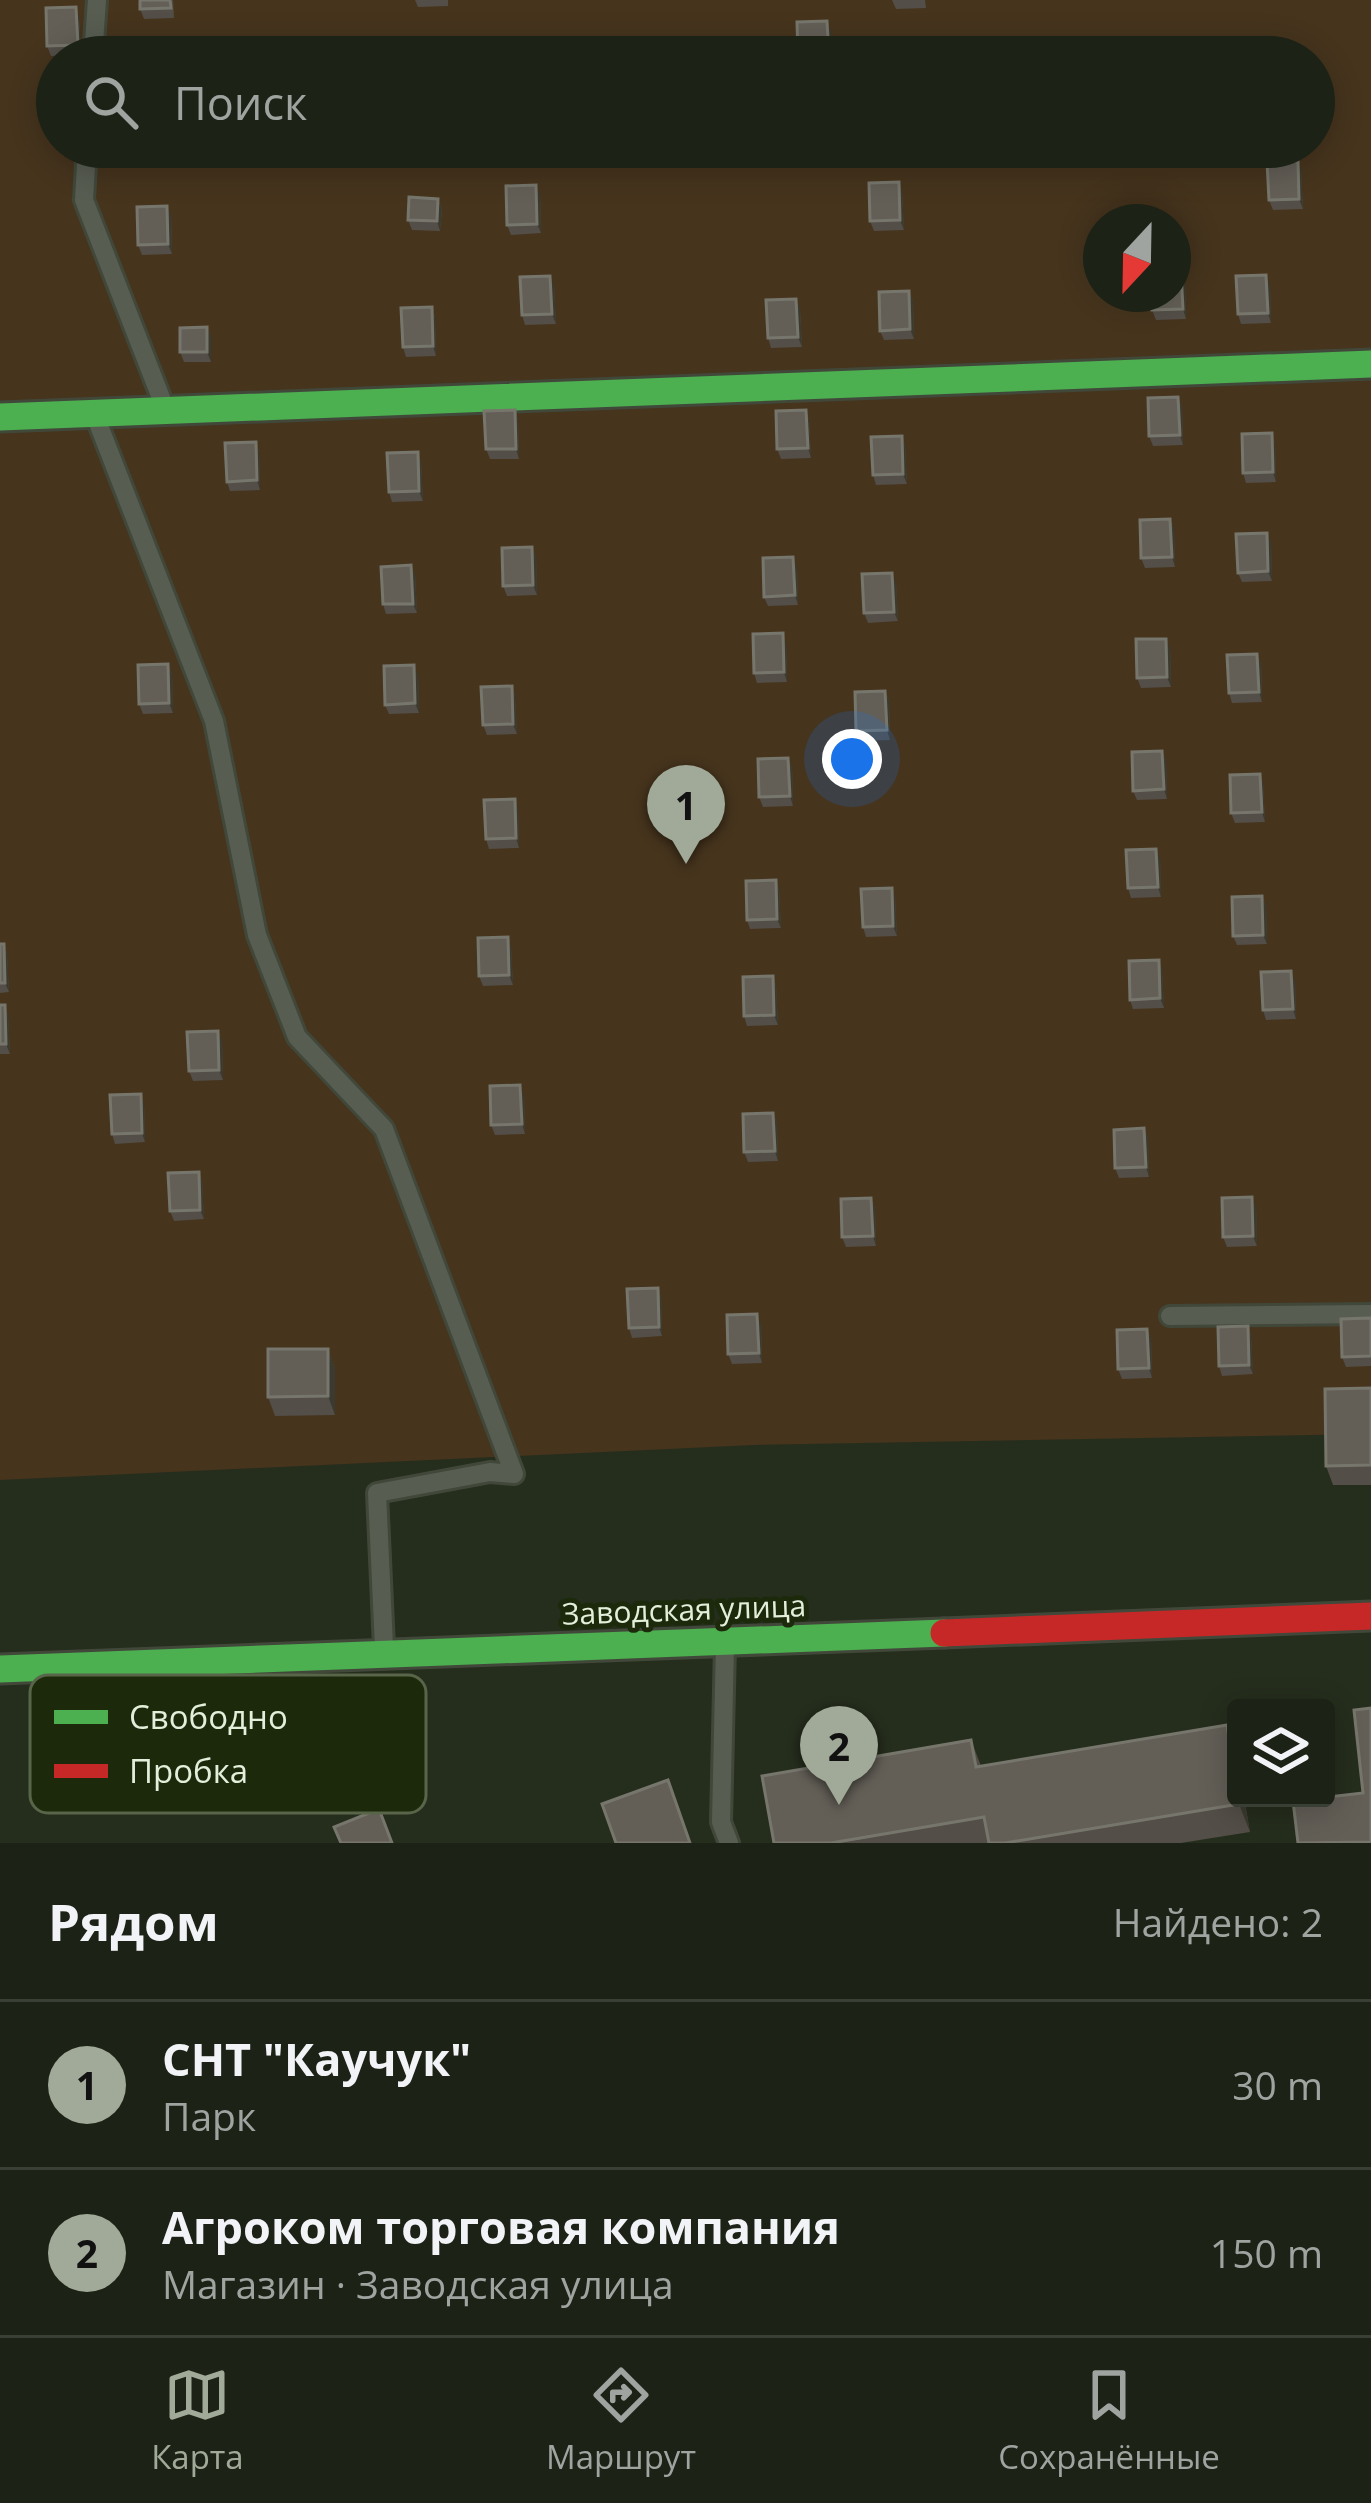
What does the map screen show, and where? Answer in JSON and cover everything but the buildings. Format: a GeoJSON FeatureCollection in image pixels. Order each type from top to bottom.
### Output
{"type":"FeatureCollection","features":[{"type":"Feature","properties":{"kind":"street"},"geometry":{"type":"LineString","coordinates":[[0,417],[1371,364]]}},
{"type":"Feature","properties":{"kind":"street","name":"Заводская улица"},"geometry":{"type":"LineString","coordinates":[[0,1669],[1371,1616]]}},
{"type":"Feature","properties":{"kind":"lane"},"geometry":{"type":"LineString","coordinates":[[94,36],[97,0]]}},
{"type":"Feature","properties":{"kind":"lane"},"geometry":{"type":"LineString","coordinates":[[86,168],[84,200],[166,411]]}},
{"type":"Feature","properties":{"kind":"lane"},"geometry":{"type":"LineString","coordinates":[[94,413],[214,721],[257,935],[297,1037],[385,1129],[514,1474],[490,1472],[376,1493],[384,1654]]}},
{"type":"Feature","properties":{"kind":"lane"},"geometry":{"type":"LineString","coordinates":[[1170,1316],[1371,1314]]}},
{"type":"Feature","properties":{"kind":"lane"},"geometry":{"type":"LineString","coordinates":[[725,1640],[721,1822],[729,1843]]}},
{"type":"Feature","properties":{"kind":"shaded area"},"geometry":{"type":"Polygon","coordinates":[[[0,0],[1371,0],[1371,1434],[754,1445],[0,1480],[0,0]]]}},
{"type":"Feature","properties":{"kind":"traffic: fast"},"geometry":{"type":"LineString","coordinates":[[0,417],[1371,364]]}},
{"type":"Feature","properties":{"kind":"traffic: fast"},"geometry":{"type":"LineString","coordinates":[[0,1669],[944,1633]]}},
{"type":"Feature","properties":{"kind":"traffic: jam"},"geometry":{"type":"LineString","coordinates":[[944,1633],[1371,1616]]}},
{"type":"Feature","properties":{"kind":"place","name":"СНТ \"Каучук\""},"geometry":{"type":"Point","coordinates":[686,864]}},
{"type":"Feature","properties":{"kind":"place","name":"Агроком торговая компания"},"geometry":{"type":"Point","coordinates":[839,1805]}}]}
